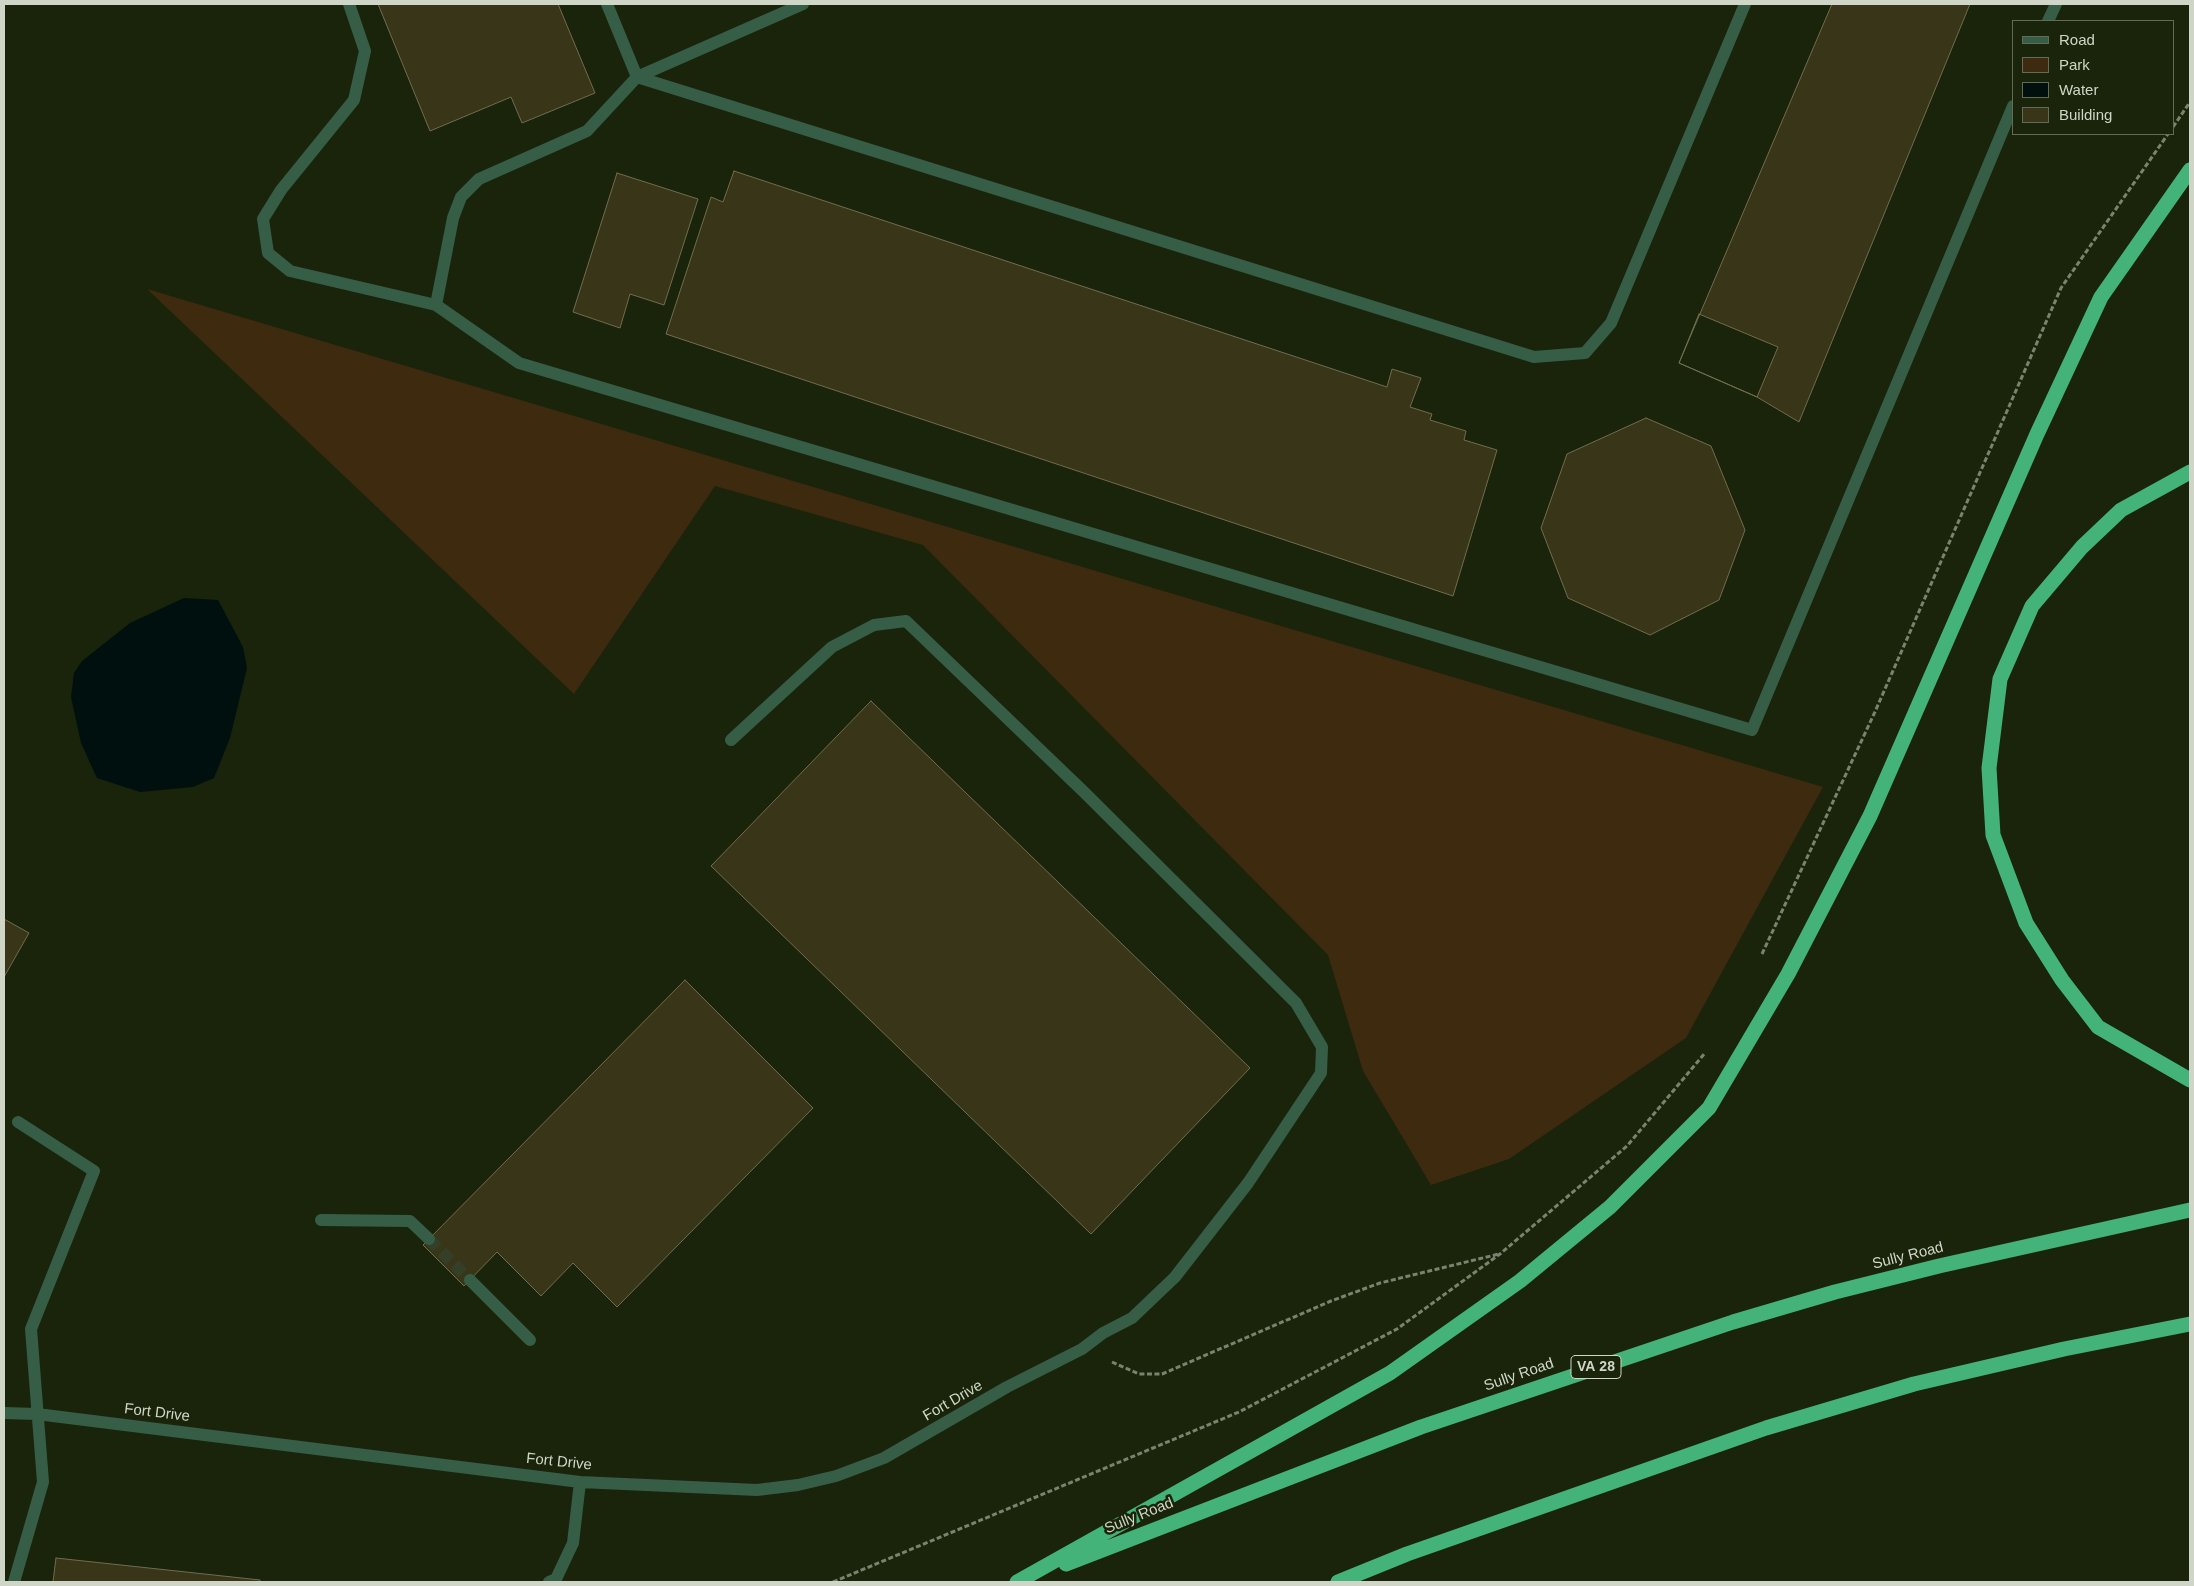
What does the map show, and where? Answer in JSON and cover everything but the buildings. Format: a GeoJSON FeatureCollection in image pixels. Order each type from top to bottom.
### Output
{"type":"FeatureCollection","features":[{"type":"Feature","properties":{"kind":"highway"},"geometry":{"type":"LineString","coordinates":[[1019,1582],[1390,1373],[1520,1281],[1610,1207],[1709,1108],[1788,974],[1870,816],[2037,434],[2101,297],[2190,170]]}},
{"type":"Feature","properties":{"kind":"highway"},"geometry":{"type":"LineString","coordinates":[[2190,472],[2121,510],[2082,547],[2032,606],[2000,679],[1990,768],[1993,835],[2026,923],[2062,980],[2098,1027],[2190,1080]]}},
{"type":"Feature","properties":{"kind":"highway","name":"Sully Road"},"geometry":{"type":"LineString","coordinates":[[1019,1582],[1220,1503],[1422,1427],[1732,1322],[1834,1292],[1939,1266],[2190,1210]]}},
{"type":"Feature","properties":{"kind":"highway"},"geometry":{"type":"LineString","coordinates":[[1338,1582],[1407,1554],[1766,1428],[1914,1384],[2064,1349],[2190,1324]]}},
{"type":"Feature","properties":{"kind":"street"},"geometry":{"type":"LineString","coordinates":[[349,4],[366,51],[354,100],[281,190],[263,219],[268,253],[290,271],[436,305],[519,363],[1752,730],[2012,108]]}},
{"type":"Feature","properties":{"kind":"street"},"geometry":{"type":"LineString","coordinates":[[607,4],[638,78],[1534,358],[1585,353],[1611,323],[1746,4]]}},
{"type":"Feature","properties":{"kind":"street"},"geometry":{"type":"LineString","coordinates":[[436,305],[454,218],[461,197],[479,179],[587,131],[638,78],[803,4]]}},
{"type":"Feature","properties":{"kind":"street"},"geometry":{"type":"LineString","coordinates":[[2048,20],[2056,4]]}},
{"type":"Feature","properties":{"kind":"street","name":"Fort Drive"},"geometry":{"type":"LineString","coordinates":[[4,1413],[37,1414],[580,1482],[756,1490],[798,1485],[836,1476],[884,1458],[1007,1388],[1082,1349],[1103,1333],[1132,1318],[1175,1277],[1248,1183],[1321,1073],[1322,1047],[1296,1003],[1085,793],[906,622],[874,625],[832,647],[731,740]]}},
{"type":"Feature","properties":{"kind":"street"},"geometry":{"type":"LineString","coordinates":[[14,1582],[42,1482],[30,1330],[94,1171],[18,1122]]}},
{"type":"Feature","properties":{"kind":"street"},"geometry":{"type":"LineString","coordinates":[[321,1220],[410,1221],[429,1240]]}},
{"type":"Feature","properties":{"kind":"street"},"geometry":{"type":"LineString","coordinates":[[470,1280],[530,1340]]}},
{"type":"Feature","properties":{"kind":"street"},"geometry":{"type":"LineString","coordinates":[[549,1582],[556,1579],[573,1543],[580,1482]]}},
{"type":"Feature","properties":{"kind":"path"},"geometry":{"type":"LineString","coordinates":[[2174,126],[2190,102]]}},
{"type":"Feature","properties":{"kind":"path"},"geometry":{"type":"LineString","coordinates":[[1762,956],[1874,714],[2061,288],[2167,135]]}},
{"type":"Feature","properties":{"kind":"path"},"geometry":{"type":"LineString","coordinates":[[833,1582],[1239,1412],[1397,1329],[1500,1254],[1627,1146],[1707,1051]]}},
{"type":"Feature","properties":{"kind":"path"},"geometry":{"type":"LineString","coordinates":[[1500,1254],[1520,1281]]}},
{"type":"Feature","properties":{"kind":"path"},"geometry":{"type":"LineString","coordinates":[[1082,1349],[1139,1374],[1162,1374],[1339,1298],[1380,1283],[1500,1254]]}},
{"type":"Feature","properties":{"kind":"green space"},"geometry":{"type":"Polygon","coordinates":[[[147,289],[1823,787],[1686,1038],[1509,1159],[1431,1185],[1363,1071],[1328,955],[923,545],[715,486],[574,694],[147,289]]]}},
{"type":"Feature","properties":{"kind":"water"},"geometry":{"type":"Polygon","coordinates":[[[184,598],[218,600],[243,647],[247,668],[230,738],[214,778],[193,787],[140,792],[97,778],[81,743],[71,697],[74,673],[82,661],[130,623],[184,598]]]}},
{"type":"Feature","properties":{"kind":"tunnel"},"geometry":{"type":"LineString","coordinates":[[429,1239],[470,1280]]}}]}
